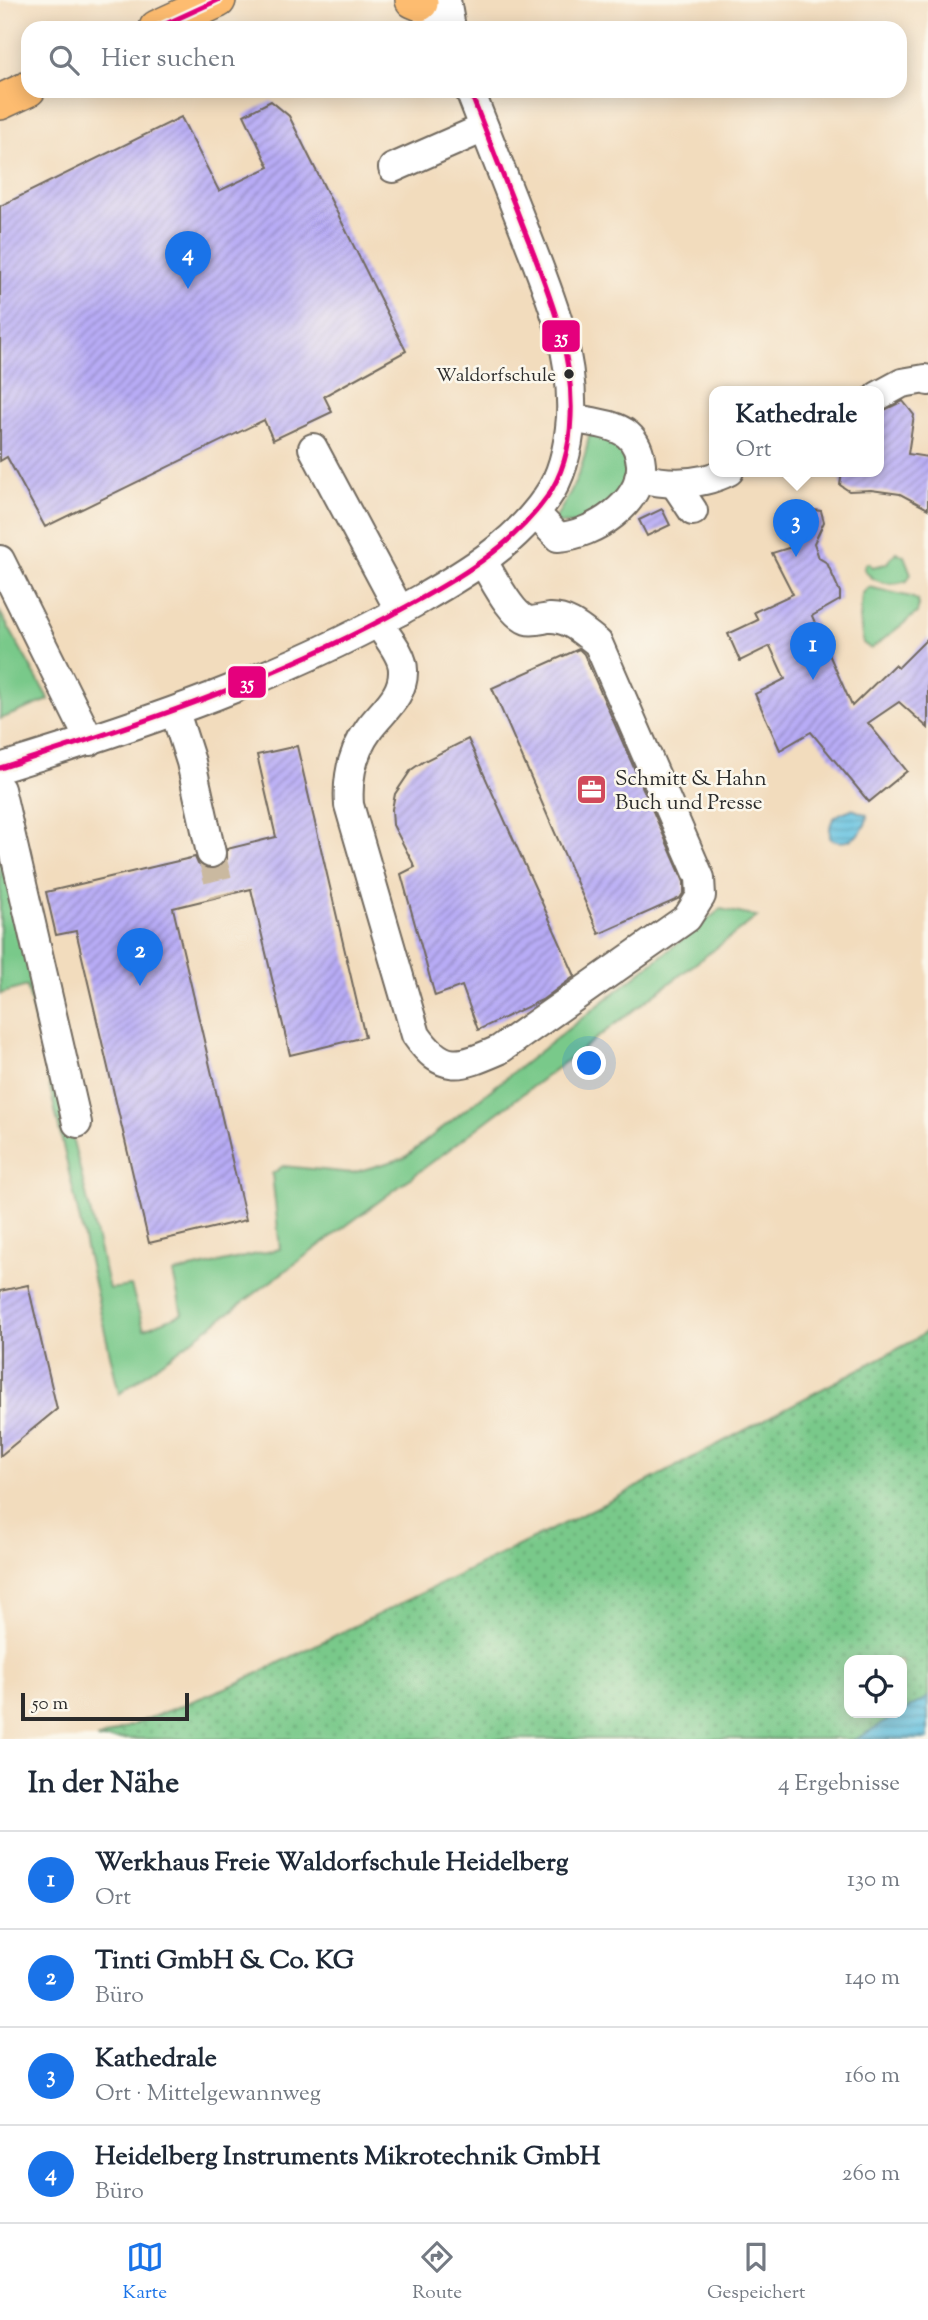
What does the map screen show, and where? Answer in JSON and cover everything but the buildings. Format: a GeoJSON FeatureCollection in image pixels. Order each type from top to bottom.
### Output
{"type":"FeatureCollection","features":[{"type":"Feature","properties":{"kind":"main road"},"geometry":{"type":"LineString","coordinates":[[173,21],[218,0]]}},
{"type":"Feature","properties":{"kind":"main road"},"geometry":{"type":"LineString","coordinates":[[0,102],[21,92]]}},
{"type":"Feature","properties":{"kind":"street"},"geometry":{"type":"LineString","coordinates":[[427,6],[443,21]]}},
{"type":"Feature","properties":{"kind":"street"},"geometry":{"type":"LineString","coordinates":[[0,768],[175,712],[255,681],[389,617],[483,562],[535,513],[549,495],[566,450],[571,418],[570,376],[560,322],[473,98]]}},
{"type":"Feature","properties":{"kind":"street"},"geometry":{"type":"LineString","coordinates":[[393,168],[484,128]]}},
{"type":"Feature","properties":{"kind":"street"},"geometry":{"type":"LineString","coordinates":[[884,393],[902,383],[925,379],[928,381]]}},
{"type":"Feature","properties":{"kind":"street"},"geometry":{"type":"LineString","coordinates":[[535,513],[558,537],[569,537],[623,508],[636,491],[640,458],[630,436],[620,429],[571,418]]}},
{"type":"Feature","properties":{"kind":"street"},"geometry":{"type":"LineString","coordinates":[[313,448],[389,617],[403,669],[399,692],[360,742],[347,781],[349,805],[416,1035],[439,1061],[457,1063],[475,1061],[499,1050],[687,918],[701,895],[700,878],[597,643],[574,624],[554,618],[528,620],[521,616],[513,609],[483,562]]}},
{"type":"Feature","properties":{"kind":"street"},"geometry":{"type":"LineString","coordinates":[[639,478],[675,484],[718,477]]}},
{"type":"Feature","properties":{"kind":"street"},"geometry":{"type":"LineString","coordinates":[[675,484],[693,511]]}},
{"type":"Feature","properties":{"kind":"street"},"geometry":{"type":"LineString","coordinates":[[0,560],[90,741]]}},
{"type":"Feature","properties":{"kind":"street"},"geometry":{"type":"LineString","coordinates":[[175,712],[191,762],[211,853]]}},
{"type":"Feature","properties":{"kind":"street"},"geometry":{"type":"LineString","coordinates":[[0,789],[77,1123]]}},
{"type":"Feature","properties":{"kind":"green space"},"geometry":{"type":"Polygon","coordinates":[[[589,435],[606,435],[627,446],[629,487],[581,525],[552,523],[576,481],[589,435]]]}},
{"type":"Feature","properties":{"kind":"green space"},"geometry":{"type":"Polygon","coordinates":[[[896,552],[904,556],[911,574],[907,581],[877,581],[864,569],[865,564],[869,563],[872,567],[886,564],[896,552]]]}},
{"type":"Feature","properties":{"kind":"green space"},"geometry":{"type":"Polygon","coordinates":[[[869,587],[911,597],[919,604],[917,613],[871,649],[863,643],[860,621],[862,594],[869,587]]]}},
{"type":"Feature","properties":{"kind":"green space"},"geometry":{"type":"Polygon","coordinates":[[[0,612],[49,700],[0,719],[0,612]]]}},
{"type":"Feature","properties":{"kind":"green space"},"geometry":{"type":"Polygon","coordinates":[[[0,839],[109,1289],[131,1286],[144,1329],[182,1314],[173,1273],[280,1249],[272,1174],[283,1166],[352,1173],[404,1158],[721,909],[757,917],[119,1394],[27,986],[0,994],[0,839]]]}},
{"type":"Feature","properties":{"kind":"green space"},"geometry":{"type":"Polygon","coordinates":[[[928,1331],[928,1739],[97,1739],[238,1683],[626,1493],[928,1331]]]}},
{"type":"Feature","properties":{"kind":"water"},"geometry":{"type":"Polygon","coordinates":[[[852,809],[867,815],[860,833],[843,842],[830,838],[830,826],[834,818],[852,809]]]}},
{"type":"Feature","properties":{"kind":"water"},"geometry":{"type":"Polygon","coordinates":[[[928,1697],[928,1739],[856,1739],[892,1718],[907,1718],[907,1709],[928,1697]]]}},
{"type":"Feature","properties":{"kind":"tunnel"},"geometry":{"type":"LineString","coordinates":[[211,853],[222,896]]}},
{"type":"Feature","properties":{"kind":"transit line","name":"35"},"geometry":{"type":"LineString","coordinates":[[172,21],[218,0]]}},
{"type":"Feature","properties":{"kind":"transit line","name":"35"},"geometry":{"type":"LineString","coordinates":[[0,768],[205,699],[354,634],[402,609],[481,561],[517,532],[547,497],[561,469],[569,438],[571,392],[568,367],[549,294],[473,98]]}},
{"type":"Feature","properties":{"kind":"place","name":"Heidelberg Instruments Mikrotechnik GmbH"},"geometry":{"type":"Point","coordinates":[188,289]}},
{"type":"Feature","properties":{"kind":"place","name":"Waldorfschule"},"geometry":{"type":"Point","coordinates":[569,374]}},
{"type":"Feature","properties":{"kind":"place","name":"Kathedrale"},"geometry":{"type":"Point","coordinates":[796,557]}},
{"type":"Feature","properties":{"kind":"place","name":"Werkhaus Freie Waldorfschule Heidelberg"},"geometry":{"type":"Point","coordinates":[813,680]}},
{"type":"Feature","properties":{"kind":"place","name":"Schmitt & Hahn Buch und Presse"},"geometry":{"type":"Point","coordinates":[592,790]}},
{"type":"Feature","properties":{"kind":"place","name":"Tinti GmbH & Co. KG"},"geometry":{"type":"Point","coordinates":[140,986]}}]}
